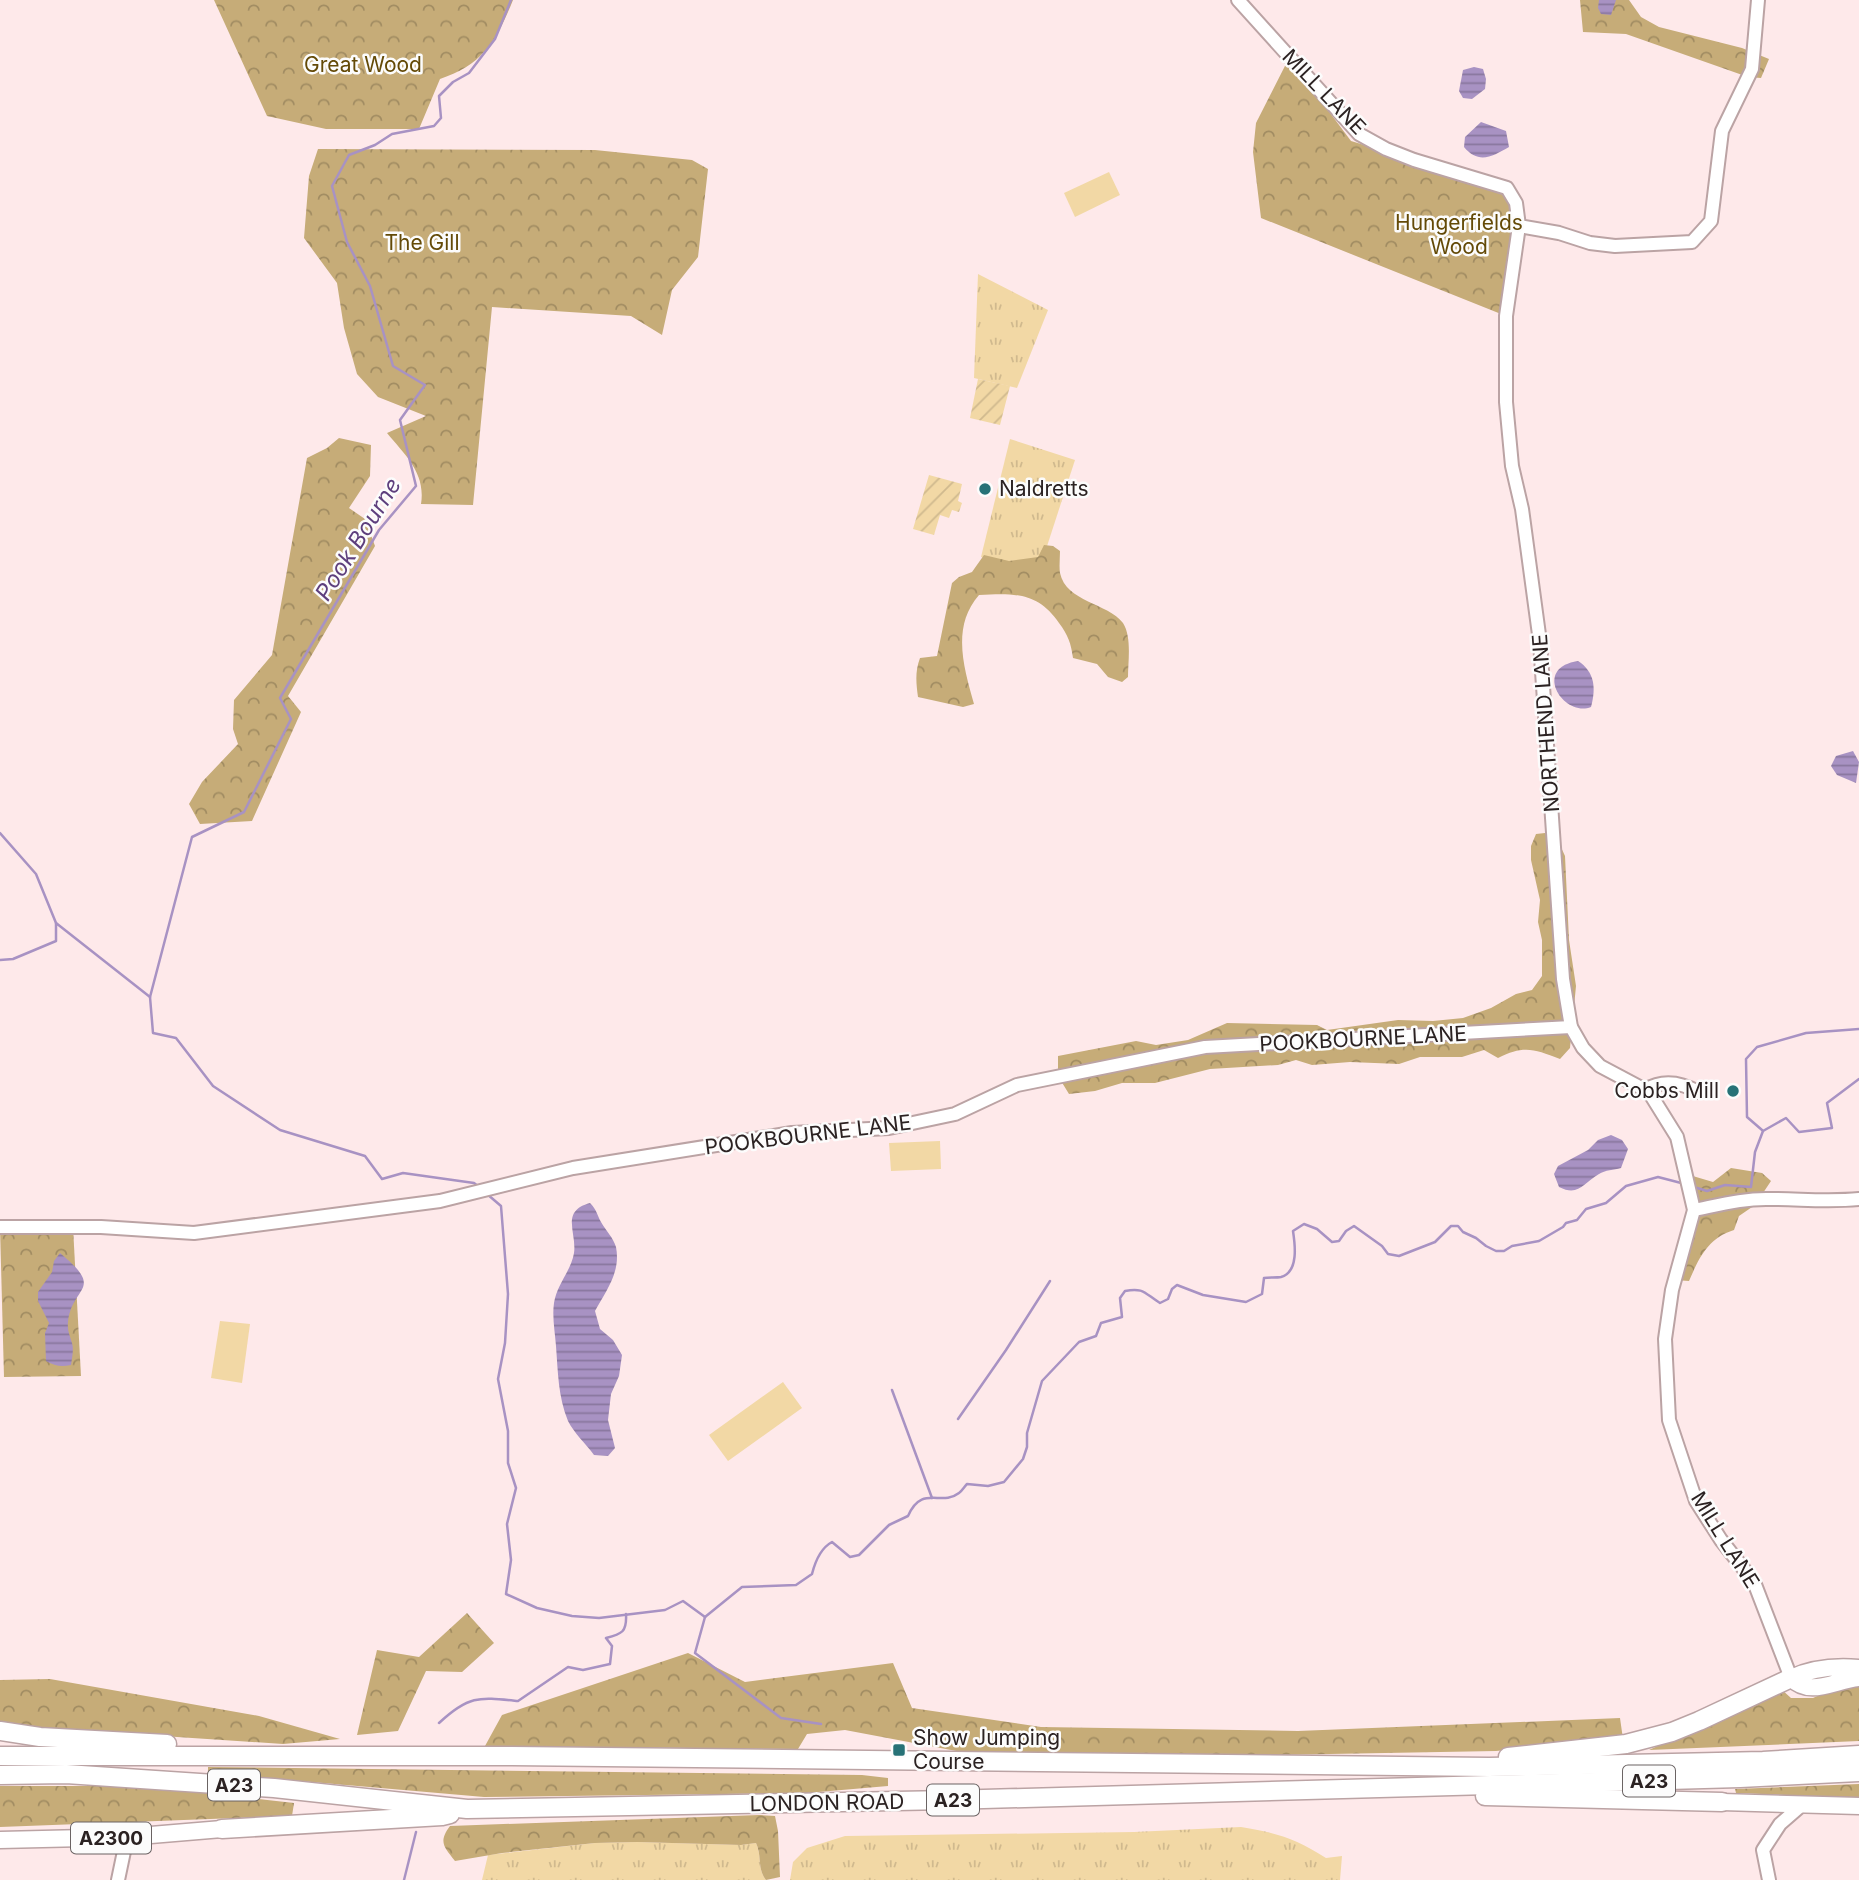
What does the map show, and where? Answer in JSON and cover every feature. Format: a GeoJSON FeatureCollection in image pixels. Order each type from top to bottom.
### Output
{"type":"FeatureCollection","features":[{"type":"Feature","properties":{"kind":"highway"},"geometry":{"type":"LineString","coordinates":[[1489,1767],[1511,1756],[1626,1744],[1672,1732],[1797,1675]]}},
{"type":"Feature","properties":{"kind":"highway"},"geometry":{"type":"LineString","coordinates":[[0,1731],[40,1737],[221,1748],[244,1756]]}},
{"type":"Feature","properties":{"kind":"highway","name":"A23"},"geometry":{"type":"LineString","coordinates":[[0,1756],[554,1756],[1489,1767],[1859,1755]]}},
{"type":"Feature","properties":{"kind":"highway","name":"A23"},"geometry":{"type":"LineString","coordinates":[[1439,1786],[1859,1772]]}},
{"type":"Feature","properties":{"kind":"highway","name":"A23"},"geometry":{"type":"LineString","coordinates":[[0,1775],[66,1774],[274,1788],[467,1809]]}},
{"type":"Feature","properties":{"kind":"highway"},"geometry":{"type":"LineString","coordinates":[[1439,1786],[1459,1795],[1723,1802]]}},
{"type":"Feature","properties":{"kind":"highway","name":"LONDON ROAD"},"geometry":{"type":"LineString","coordinates":[[467,1809],[1439,1786]]}},
{"type":"Feature","properties":{"kind":"highway"},"geometry":{"type":"LineString","coordinates":[[222,1829],[442,1816],[467,1809]]}},
{"type":"Feature","properties":{"kind":"main road"},"geometry":{"type":"LineString","coordinates":[[1859,1668],[1821,1669],[1797,1675],[1798,1684],[1808,1688],[1859,1678]]}},
{"type":"Feature","properties":{"kind":"main road"},"geometry":{"type":"LineString","coordinates":[[1723,1802],[1859,1807]]}},
{"type":"Feature","properties":{"kind":"main road","name":"A2300"},"geometry":{"type":"LineString","coordinates":[[0,1840],[127,1837],[222,1829]]}},
{"type":"Feature","properties":{"kind":"street","name":"MILL LANE"},"geometry":{"type":"LineString","coordinates":[[1238,0],[1359,134],[1414,160],[1507,188],[1516,203],[1520,226]]}},
{"type":"Feature","properties":{"kind":"street"},"geometry":{"type":"LineString","coordinates":[[1520,226],[1559,233],[1590,243],[1615,246],[1692,242],[1711,221],[1722,131],[1752,69],[1758,0]]}},
{"type":"Feature","properties":{"kind":"street","name":"NORTHEND LANE"},"geometry":{"type":"LineString","coordinates":[[1520,226],[1506,316],[1506,402],[1512,466],[1522,509],[1540,642],[1563,979],[1571,1027],[1583,1048],[1600,1066],[1649,1092],[1677,1137],[1686,1174]]}},
{"type":"Feature","properties":{"kind":"street","name":"POOKBOURNE LANE"},"geometry":{"type":"LineString","coordinates":[[0,1227],[101,1227],[194,1233],[440,1201],[573,1168],[792,1133],[889,1128],[955,1114],[1017,1085],[1205,1047],[1571,1027]]}},
{"type":"Feature","properties":{"kind":"street"},"geometry":{"type":"LineString","coordinates":[[1645,1090],[1662,1083],[1676,1083],[1698,1092]]}},
{"type":"Feature","properties":{"kind":"street","name":"MILL LANE"},"geometry":{"type":"LineString","coordinates":[[1686,1174],[1694,1210],[1672,1290],[1665,1339],[1669,1420],[1696,1500],[1721,1539],[1754,1582],[1785,1657],[1797,1675]]}},
{"type":"Feature","properties":{"kind":"street"},"geometry":{"type":"LineString","coordinates":[[1694,1210],[1730,1202],[1769,1199],[1830,1202],[1859,1199]]}},
{"type":"Feature","properties":{"kind":"street"},"geometry":{"type":"LineString","coordinates":[[1769,1880],[1763,1850],[1780,1824],[1803,1804]]}},
{"type":"Feature","properties":{"kind":"street"},"geometry":{"type":"LineString","coordinates":[[118,1880],[127,1837]]}},
{"type":"Feature","properties":{"kind":"green space","name":"Great Wood"},"geometry":{"type":"Polygon","coordinates":[[[214,0],[513,0],[487,49],[467,66],[440,79],[419,129],[326,129],[267,116],[214,0]]]}},
{"type":"Feature","properties":{"kind":"green space"},"geometry":{"type":"Polygon","coordinates":[[[1580,0],[1629,0],[1641,17],[1659,27],[1742,48],[1769,59],[1761,78],[1748,77],[1626,34],[1583,32],[1580,0]]]}},
{"type":"Feature","properties":{"kind":"green space","name":"Hungerfields Wood"},"geometry":{"type":"Polygon","coordinates":[[[1289,58],[1351,141],[1507,188],[1516,203],[1506,316],[1261,218],[1253,152],[1256,123],[1289,58]]]}},
{"type":"Feature","properties":{"kind":"green space","name":"The Gill"},"geometry":{"type":"Polygon","coordinates":[[[318,149],[595,150],[692,160],[708,169],[698,257],[672,290],[662,335],[631,316],[492,307],[473,505],[421,504],[420,483],[413,465],[387,433],[426,416],[378,397],[357,374],[344,328],[337,283],[304,238],[309,176],[318,149]]]}},
{"type":"Feature","properties":{"kind":"green space"},"geometry":{"type":"Polygon","coordinates":[[[1109,172],[1120,195],[1075,217],[1064,193],[1109,172]]]}},
{"type":"Feature","properties":{"kind":"green space"},"geometry":{"type":"Polygon","coordinates":[[[978,274],[1048,310],[1017,388],[974,378],[978,274]]]}},
{"type":"Feature","properties":{"kind":"green space"},"geometry":{"type":"Polygon","coordinates":[[[978,379],[1010,386],[1000,425],[970,418],[978,379]]]}},
{"type":"Feature","properties":{"kind":"green space"},"geometry":{"type":"Polygon","coordinates":[[[339,438],[371,445],[370,476],[349,508],[365,519],[375,546],[288,696],[301,712],[252,821],[200,824],[189,804],[202,782],[238,744],[233,729],[234,700],[272,655],[307,458],[327,448],[339,438]]]}},
{"type":"Feature","properties":{"kind":"green space"},"geometry":{"type":"Polygon","coordinates":[[[1010,439],[1075,460],[1038,574],[981,557],[1010,439]]]}},
{"type":"Feature","properties":{"kind":"green space"},"geometry":{"type":"Polygon","coordinates":[[[929,475],[962,484],[958,501],[962,503],[959,512],[952,510],[949,518],[940,515],[934,535],[913,529],[929,475]]]}},
{"type":"Feature","properties":{"kind":"green space"},"geometry":{"type":"Polygon","coordinates":[[[1044,545],[1053,546],[1060,551],[1060,573],[1070,590],[1108,611],[1123,623],[1129,642],[1128,677],[1122,682],[1108,677],[1097,664],[1073,658],[1069,639],[1062,627],[1051,613],[1033,600],[1014,595],[979,595],[970,607],[962,634],[964,662],[974,704],[963,707],[918,697],[918,663],[920,658],[937,656],[952,583],[972,572],[984,555],[1009,561],[1038,557],[1044,545]]]}},
{"type":"Feature","properties":{"kind":"green space"},"geometry":{"type":"Polygon","coordinates":[[[1554,832],[1565,856],[1569,940],[1576,986],[1570,1048],[1560,1059],[1529,1050],[1515,1051],[1498,1058],[1484,1050],[1462,1057],[1420,1057],[1399,1064],[1350,1062],[1312,1065],[1296,1060],[1278,1065],[1210,1069],[1155,1083],[1122,1083],[1095,1091],[1069,1094],[1058,1076],[1058,1056],[1136,1041],[1156,1045],[1188,1040],[1227,1023],[1317,1025],[1327,1030],[1398,1020],[1463,1018],[1491,1008],[1516,994],[1532,990],[1542,976],[1542,940],[1538,922],[1540,900],[1531,860],[1531,846],[1536,834],[1554,832]]]}},
{"type":"Feature","properties":{"kind":"green space"},"geometry":{"type":"Polygon","coordinates":[[[940,1141],[941,1169],[891,1171],[889,1143],[940,1141]]]}},
{"type":"Feature","properties":{"kind":"green space"},"geometry":{"type":"Polygon","coordinates":[[[1731,1168],[1762,1173],[1771,1181],[1755,1205],[1739,1216],[1734,1230],[1717,1238],[1706,1250],[1689,1281],[1675,1280],[1693,1213],[1686,1174],[1713,1182],[1731,1168]]]}},
{"type":"Feature","properties":{"kind":"green space"},"geometry":{"type":"Polygon","coordinates":[[[0,1227],[73,1227],[81,1376],[4,1377],[0,1227]]]}},
{"type":"Feature","properties":{"kind":"green space"},"geometry":{"type":"Polygon","coordinates":[[[220,1321],[250,1324],[242,1383],[211,1378],[220,1321]]]}},
{"type":"Feature","properties":{"kind":"green space"},"geometry":{"type":"Polygon","coordinates":[[[783,1382],[802,1408],[728,1461],[709,1435],[783,1382]]]}},
{"type":"Feature","properties":{"kind":"green space"},"geometry":{"type":"Polygon","coordinates":[[[467,1613],[494,1643],[462,1672],[426,1671],[398,1731],[357,1735],[377,1650],[419,1657],[467,1613]]]}},
{"type":"Feature","properties":{"kind":"green space"},"geometry":{"type":"Polygon","coordinates":[[[688,1653],[745,1682],[893,1663],[912,1708],[1041,1727],[1298,1731],[1620,1718],[1623,1739],[1496,1751],[1274,1755],[967,1753],[845,1730],[807,1734],[798,1749],[485,1746],[502,1715],[688,1653]]]}},
{"type":"Feature","properties":{"kind":"green space"},"geometry":{"type":"Polygon","coordinates":[[[50,1679],[259,1716],[340,1739],[283,1744],[42,1728],[0,1722],[0,1680],[50,1679]]]}},
{"type":"Feature","properties":{"kind":"green space"},"geometry":{"type":"Polygon","coordinates":[[[1859,1684],[1859,1741],[1649,1750],[1781,1689],[1791,1698],[1813,1698],[1839,1686],[1859,1684]]]}},
{"type":"Feature","properties":{"kind":"green space"},"geometry":{"type":"Polygon","coordinates":[[[208,1767],[862,1775],[888,1778],[888,1786],[807,1793],[484,1797],[208,1773],[208,1767]]]}},
{"type":"Feature","properties":{"kind":"green space"},"geometry":{"type":"Polygon","coordinates":[[[1859,1784],[1859,1798],[1736,1793],[1735,1789],[1859,1784]]]}},
{"type":"Feature","properties":{"kind":"green space"},"geometry":{"type":"Polygon","coordinates":[[[0,1786],[143,1786],[294,1803],[292,1816],[0,1827],[0,1786]]]}},
{"type":"Feature","properties":{"kind":"green space"},"geometry":{"type":"Polygon","coordinates":[[[775,1816],[780,1877],[766,1880],[761,1871],[756,1843],[595,1843],[455,1861],[445,1848],[443,1840],[450,1826],[775,1816]]]}},
{"type":"Feature","properties":{"kind":"green space"},"geometry":{"type":"Polygon","coordinates":[[[1241,1827],[1285,1837],[1326,1858],[1342,1856],[1340,1880],[790,1880],[793,1862],[807,1848],[845,1836],[1134,1832],[1241,1827]]]}},
{"type":"Feature","properties":{"kind":"green space"},"geometry":{"type":"Polygon","coordinates":[[[595,1843],[741,1845],[756,1843],[761,1871],[766,1880],[482,1880],[488,1855],[595,1843]]]}},
{"type":"Feature","properties":{"kind":"shaded area"},"geometry":{"type":"Polygon","coordinates":[[[1599,0],[1616,0],[1611,15],[1601,14],[1598,8],[1599,0]]]}},
{"type":"Feature","properties":{"kind":"shaded area"},"geometry":{"type":"Polygon","coordinates":[[[1474,67],[1483,69],[1485,89],[1472,99],[1463,98],[1459,91],[1463,70],[1474,67]]]}},
{"type":"Feature","properties":{"kind":"shaded area"},"geometry":{"type":"Polygon","coordinates":[[[1481,122],[1506,131],[1509,147],[1486,157],[1470,153],[1464,147],[1465,137],[1481,122]]]}},
{"type":"Feature","properties":{"kind":"shaded area"},"geometry":{"type":"Polygon","coordinates":[[[1578,661],[1588,670],[1593,681],[1591,707],[1571,705],[1557,691],[1554,682],[1556,673],[1564,665],[1578,661]]]}},
{"type":"Feature","properties":{"kind":"shaded area"},"geometry":{"type":"Polygon","coordinates":[[[1853,751],[1859,762],[1856,783],[1837,775],[1831,766],[1836,756],[1853,751]]]}},
{"type":"Feature","properties":{"kind":"shaded area"},"geometry":{"type":"Polygon","coordinates":[[[1611,1135],[1622,1140],[1628,1149],[1621,1168],[1601,1173],[1576,1190],[1559,1187],[1554,1174],[1558,1166],[1588,1150],[1598,1140],[1611,1135]]]}},
{"type":"Feature","properties":{"kind":"shaded area"},"geometry":{"type":"Polygon","coordinates":[[[590,1203],[613,1240],[617,1256],[612,1281],[595,1311],[600,1329],[613,1340],[622,1355],[619,1376],[611,1394],[608,1420],[615,1448],[608,1456],[594,1455],[568,1421],[560,1393],[554,1324],[553,1308],[556,1296],[574,1253],[573,1217],[575,1211],[590,1203]]]}},
{"type":"Feature","properties":{"kind":"shaded area"},"geometry":{"type":"Polygon","coordinates":[[[60,1253],[74,1265],[84,1282],[68,1322],[73,1348],[71,1365],[64,1366],[46,1361],[45,1333],[49,1323],[38,1301],[38,1292],[52,1272],[54,1261],[60,1253]]]}},
{"type":"Feature","properties":{"kind":"waterway","name":"Pook Bourne"},"geometry":{"type":"LineString","coordinates":[[479,1187],[474,1183],[403,1173],[382,1179],[365,1156],[280,1130],[213,1086],[176,1038],[153,1033],[150,997],[192,837],[244,812],[291,719],[280,698],[379,530],[416,486],[400,420],[425,385],[393,366],[370,286],[347,242],[332,186],[349,155],[375,145],[392,134],[434,126],[441,118],[439,96],[453,82],[469,73],[495,39],[511,0]]}},
{"type":"Feature","properties":{"kind":"waterway"},"geometry":{"type":"LineString","coordinates":[[0,833],[36,874],[56,923]]}},
{"type":"Feature","properties":{"kind":"waterway","name":"Pook Bourne"},"geometry":{"type":"LineString","coordinates":[[0,960],[13,959],[56,941],[56,923],[150,997]]}},
{"type":"Feature","properties":{"kind":"waterway"},"geometry":{"type":"LineString","coordinates":[[1762,1130],[1747,1117],[1746,1059],[1757,1047],[1806,1033],[1859,1029]]}},
{"type":"Feature","properties":{"kind":"waterway"},"geometry":{"type":"LineString","coordinates":[[1763,1131],[1786,1118],[1799,1132],[1832,1128],[1827,1103],[1859,1079]]}},
{"type":"Feature","properties":{"kind":"waterway"},"geometry":{"type":"LineString","coordinates":[[1694,1187],[1707,1191],[1725,1185],[1751,1187],[1755,1152],[1763,1131]]}},
{"type":"Feature","properties":{"kind":"waterway"},"geometry":{"type":"LineString","coordinates":[[705,1617],[742,1587],[796,1585],[812,1574],[819,1556],[832,1542],[850,1557],[859,1555],[889,1525],[908,1516],[919,1501],[926,1498],[952,1497],[967,1484],[988,1486],[1004,1482],[1023,1459],[1027,1447],[1027,1433],[1042,1381],[1079,1342],[1096,1336],[1101,1323],[1122,1317],[1120,1298],[1125,1291],[1140,1291],[1160,1303],[1168,1299],[1177,1285],[1203,1295],[1246,1302],[1262,1294],[1264,1278],[1281,1277],[1291,1270],[1294,1257],[1293,1231],[1304,1224],[1317,1229],[1332,1242],[1339,1241],[1346,1231],[1354,1226],[1382,1246],[1388,1254],[1399,1256],[1435,1242],[1451,1226],[1458,1226],[1463,1232],[1496,1251],[1504,1251],[1512,1246],[1539,1241],[1566,1223],[1577,1220],[1586,1209],[1606,1203],[1626,1186],[1658,1177],[1685,1184]]}},
{"type":"Feature","properties":{"kind":"waterway","name":"Pook Bourne"},"geometry":{"type":"LineString","coordinates":[[487,1194],[501,1206],[508,1294],[505,1343],[498,1379],[508,1431],[508,1463],[516,1488],[507,1524],[511,1560],[506,1594],[537,1608],[572,1616],[599,1618],[665,1610],[683,1601],[705,1617]]}},
{"type":"Feature","properties":{"kind":"waterway"},"geometry":{"type":"LineString","coordinates":[[958,1419],[1050,1281]]}},
{"type":"Feature","properties":{"kind":"waterway"},"geometry":{"type":"LineString","coordinates":[[892,1390],[932,1498]]}},
{"type":"Feature","properties":{"kind":"waterway"},"geometry":{"type":"LineString","coordinates":[[439,1723],[459,1707],[475,1700],[518,1701],[568,1667],[583,1670],[610,1664],[612,1646],[606,1638],[622,1631],[626,1625],[626,1614]]}},
{"type":"Feature","properties":{"kind":"waterway"},"geometry":{"type":"LineString","coordinates":[[705,1617],[695,1653],[781,1718],[821,1724]]}},
{"type":"Feature","properties":{"kind":"waterway"},"geometry":{"type":"LineString","coordinates":[[404,1880],[416,1832]]}},
{"type":"Feature","properties":{"kind":"place","name":"Naldretts"},"geometry":{"type":"Point","coordinates":[985,489]}},
{"type":"Feature","properties":{"kind":"place","name":"Cobbs Mill"},"geometry":{"type":"Point","coordinates":[1733,1091]}},
{"type":"Feature","properties":{"kind":"place","name":"Show Jumping Course"},"geometry":{"type":"Point","coordinates":[899,1750]}}]}
